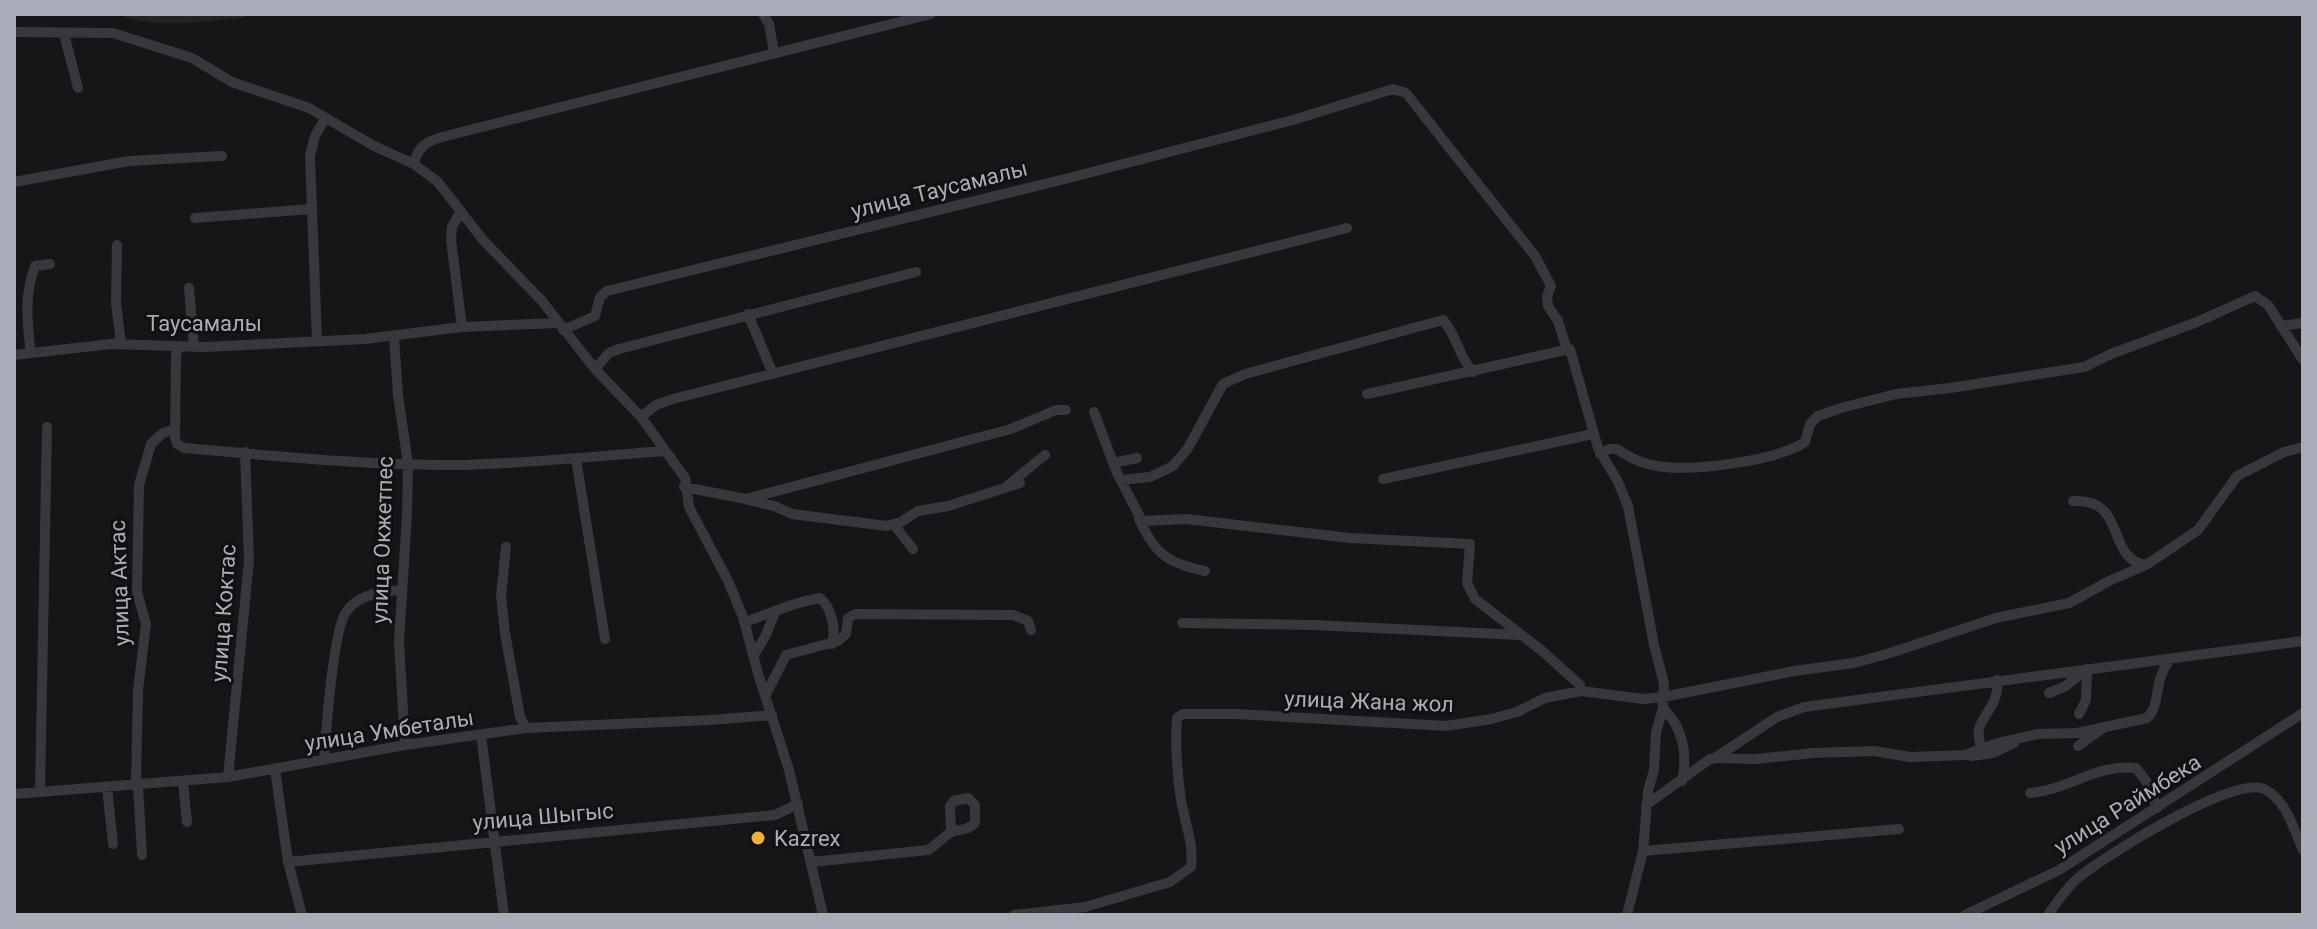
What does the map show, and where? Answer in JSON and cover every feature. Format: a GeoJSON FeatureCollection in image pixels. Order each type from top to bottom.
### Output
{"type":"FeatureCollection","features":[{"type":"Feature","properties":{"kind":"street"},"geometry":{"type":"LineString","coordinates":[[763,14],[769,24],[774,52]]}},
{"type":"Feature","properties":{"kind":"street"},"geometry":{"type":"LineString","coordinates":[[414,164],[420,148],[430,141],[931,14]]}},
{"type":"Feature","properties":{"kind":"street"},"geometry":{"type":"LineString","coordinates":[[14,32],[105,32],[134,38],[192,58],[232,82],[309,108],[414,164],[438,182],[595,369],[641,417],[685,478],[689,507],[728,581],[744,622],[798,804],[823,915]]}},
{"type":"Feature","properties":{"kind":"street"},"geometry":{"type":"LineString","coordinates":[[64,34],[78,88]]}},
{"type":"Feature","properties":{"kind":"street","name":"улица Таусамалы"},"geometry":{"type":"LineString","coordinates":[[394,337],[462,327],[561,326],[595,316],[600,297],[607,291],[1080,175],[1341,107],[1393,89],[1406,93],[1546,272],[1551,286],[1547,296],[1548,306],[1558,321],[1567,350]]}},
{"type":"Feature","properties":{"kind":"street"},"geometry":{"type":"LineString","coordinates":[[317,341],[310,156],[315,136],[325,119]]}},
{"type":"Feature","properties":{"kind":"street"},"geometry":{"type":"LineString","coordinates":[[14,182],[129,161],[222,156]]}},
{"type":"Feature","properties":{"kind":"street"},"geometry":{"type":"LineString","coordinates":[[195,218],[311,209]]}},
{"type":"Feature","properties":{"kind":"street"},"geometry":{"type":"LineString","coordinates":[[461,211],[452,227],[451,240],[462,327]]}},
{"type":"Feature","properties":{"kind":"street"},"geometry":{"type":"LineString","coordinates":[[641,417],[656,405],[673,399],[1347,228]]}},
{"type":"Feature","properties":{"kind":"street"},"geometry":{"type":"LineString","coordinates":[[117,245],[116,303],[121,344]]}},
{"type":"Feature","properties":{"kind":"street"},"geometry":{"type":"LineString","coordinates":[[31,353],[27,299],[31,278],[35,266],[50,264]]}},
{"type":"Feature","properties":{"kind":"street"},"geometry":{"type":"LineString","coordinates":[[595,369],[609,353],[619,349],[916,272]]}},
{"type":"Feature","properties":{"kind":"street"},"geometry":{"type":"LineString","coordinates":[[189,288],[194,347]]}},
{"type":"Feature","properties":{"kind":"street"},"geometry":{"type":"LineString","coordinates":[[1600,454],[1612,448],[1635,461],[1660,467],[1697,468],[1766,458],[1805,442],[1810,424],[1818,416],[1841,408],[1896,394],[2084,367],[2255,296],[2268,305],[2303,360]]}},
{"type":"Feature","properties":{"kind":"street"},"geometry":{"type":"LineString","coordinates":[[748,314],[773,374]]}},
{"type":"Feature","properties":{"kind":"street"},"geometry":{"type":"LineString","coordinates":[[1121,480],[1160,474],[1173,466],[1188,448],[1223,384],[1229,379],[1443,320],[1450,328],[1461,357],[1473,372]]}},
{"type":"Feature","properties":{"kind":"street"},"geometry":{"type":"LineString","coordinates":[[2281,326],[2303,323]]}},
{"type":"Feature","properties":{"kind":"street","name":"Таусамалы"},"geometry":{"type":"LineString","coordinates":[[14,355],[121,344],[194,347],[394,337]]}},
{"type":"Feature","properties":{"kind":"street","name":"улица Окжетпес"},"geometry":{"type":"LineString","coordinates":[[394,337],[408,464],[399,641],[405,745]]}},
{"type":"Feature","properties":{"kind":"street"},"geometry":{"type":"LineString","coordinates":[[179,346],[176,354],[175,429],[177,444],[184,448],[349,463],[408,464],[576,459],[665,451]]}},
{"type":"Feature","properties":{"kind":"street"},"geometry":{"type":"LineString","coordinates":[[1367,394],[1570,349],[1600,454],[1617,480],[1628,506],[1664,684],[1656,732],[1654,770],[1646,805],[1643,851],[1627,915]]}},
{"type":"Feature","properties":{"kind":"street"},"geometry":{"type":"LineString","coordinates":[[746,499],[1011,429],[1056,410],[1066,410]]}},
{"type":"Feature","properties":{"kind":"street"},"geometry":{"type":"LineString","coordinates":[[1094,412],[1113,463],[1148,538],[1177,565],[1205,571]]}},
{"type":"Feature","properties":{"kind":"street"},"geometry":{"type":"LineString","coordinates":[[40,792],[47,427]]}},
{"type":"Feature","properties":{"kind":"street","name":"улица Актас"},"geometry":{"type":"LineString","coordinates":[[142,855],[137,786],[138,690],[146,624],[137,592],[139,485],[151,444],[163,433],[175,429]]}},
{"type":"Feature","properties":{"kind":"street"},"geometry":{"type":"LineString","coordinates":[[1383,479],[1593,434]]}},
{"type":"Feature","properties":{"kind":"street"},"geometry":{"type":"LineString","coordinates":[[1139,519],[1146,522],[1186,519],[1350,538],[1470,544],[1468,589],[1475,599],[1566,672],[1580,685],[1581,691],[1663,702],[1794,671],[1854,663],[1996,618],[2069,603],[2146,565],[2198,530],[2237,476],[2284,452],[2303,447]]}},
{"type":"Feature","properties":{"kind":"street","name":"улица Коктас"},"geometry":{"type":"LineString","coordinates":[[228,777],[249,560],[245,452]]}},
{"type":"Feature","properties":{"kind":"street"},"geometry":{"type":"LineString","coordinates":[[1002,490],[1045,455]]}},
{"type":"Feature","properties":{"kind":"street"},"geometry":{"type":"LineString","coordinates":[[1113,463],[1137,458]]}},
{"type":"Feature","properties":{"kind":"street"},"geometry":{"type":"LineString","coordinates":[[576,459],[605,639]]}},
{"type":"Feature","properties":{"kind":"street"},"geometry":{"type":"LineString","coordinates":[[684,487],[746,499],[792,514],[898,526],[918,511],[948,506],[1020,483]]}},
{"type":"Feature","properties":{"kind":"street"},"geometry":{"type":"LineString","coordinates":[[2073,501],[2093,501],[2116,529],[2127,557],[2146,565]]}},
{"type":"Feature","properties":{"kind":"street"},"geometry":{"type":"LineString","coordinates":[[898,526],[913,549]]}},
{"type":"Feature","properties":{"kind":"street"},"geometry":{"type":"LineString","coordinates":[[506,547],[501,596],[520,717],[526,728]]}},
{"type":"Feature","properties":{"kind":"street"},"geometry":{"type":"LineString","coordinates":[[324,760],[336,650],[347,610],[379,591],[402,590]]}},
{"type":"Feature","properties":{"kind":"street"},"geometry":{"type":"LineString","coordinates":[[744,622],[788,605],[820,598],[830,613],[834,630],[832,644]]}},
{"type":"Feature","properties":{"kind":"street"},"geometry":{"type":"LineString","coordinates":[[754,655],[775,612]]}},
{"type":"Feature","properties":{"kind":"street"},"geometry":{"type":"LineString","coordinates":[[765,696],[786,655],[832,644],[846,634],[847,620],[855,614],[1013,615],[1028,621],[1031,630]]}},
{"type":"Feature","properties":{"kind":"street"},"geometry":{"type":"LineString","coordinates":[[1182,623],[1314,625],[1520,635]]}},
{"type":"Feature","properties":{"kind":"street"},"geometry":{"type":"LineString","coordinates":[[1646,805],[1777,717],[1804,707],[2303,641]]}},
{"type":"Feature","properties":{"kind":"street"},"geometry":{"type":"LineString","coordinates":[[1965,755],[2038,734],[2077,733],[2147,718],[2152,714],[2162,669],[2171,659]]}},
{"type":"Feature","properties":{"kind":"street"},"geometry":{"type":"LineString","coordinates":[[2049,693],[2064,687],[2087,669]]}},
{"type":"Feature","properties":{"kind":"street"},"geometry":{"type":"LineString","coordinates":[[2079,714],[2086,700],[2087,669]]}},
{"type":"Feature","properties":{"kind":"street"},"geometry":{"type":"LineString","coordinates":[[1982,748],[1978,741],[1980,724],[1996,701],[1997,680]]}},
{"type":"Feature","properties":{"kind":"street","name":"улица Жана жол"},"geometry":{"type":"LineString","coordinates":[[1014,915],[1085,907],[1170,882],[1191,867],[1193,850],[1177,762],[1177,718],[1183,714],[1236,714],[1446,726],[1491,719],[1517,712],[1545,698],[1581,691]]}},
{"type":"Feature","properties":{"kind":"street"},"geometry":{"type":"LineString","coordinates":[[1663,702],[1682,740],[1682,781]]}},
{"type":"Feature","properties":{"kind":"street","name":"улица Раймбека"},"geometry":{"type":"LineString","coordinates":[[1965,915],[2059,870],[2303,713]]}},
{"type":"Feature","properties":{"kind":"street","name":"улица Умбеталы"},"geometry":{"type":"LineString","coordinates":[[14,794],[228,777],[405,745],[526,728],[772,715]]}},
{"type":"Feature","properties":{"kind":"street"},"geometry":{"type":"LineString","coordinates":[[2078,746],[2108,725]]}},
{"type":"Feature","properties":{"kind":"street"},"geometry":{"type":"LineString","coordinates":[[481,735],[504,915]]}},
{"type":"Feature","properties":{"kind":"street"},"geometry":{"type":"LineString","coordinates":[[1715,758],[1756,759],[1802,753],[1874,751],[1910,757],[1965,755],[1993,753],[2022,738]]}},
{"type":"Feature","properties":{"kind":"street"},"geometry":{"type":"LineString","coordinates":[[2030,793],[2051,792],[2106,770],[2136,768],[2146,781],[2157,808]]}},
{"type":"Feature","properties":{"kind":"street"},"geometry":{"type":"LineString","coordinates":[[275,769],[288,862],[302,915]]}},
{"type":"Feature","properties":{"kind":"street"},"geometry":{"type":"LineString","coordinates":[[183,782],[187,822]]}},
{"type":"Feature","properties":{"kind":"street"},"geometry":{"type":"LineString","coordinates":[[107,788],[113,844]]}},
{"type":"Feature","properties":{"kind":"street"},"geometry":{"type":"LineString","coordinates":[[2048,915],[2080,876],[2210,799],[2238,788],[2262,788],[2280,801],[2303,850]]}},
{"type":"Feature","properties":{"kind":"street","name":"улица Шыгыс"},"geometry":{"type":"LineString","coordinates":[[288,862],[775,815],[798,804]]}},
{"type":"Feature","properties":{"kind":"street"},"geometry":{"type":"LineString","coordinates":[[1643,851],[1899,829]]}},
{"type":"Feature","properties":{"kind":"street"},"geometry":{"type":"LineString","coordinates":[[812,862],[914,853],[939,844],[951,832]]}},
{"type":"Feature","properties":{"kind":"shaded area"},"geometry":{"type":"Polygon","coordinates":[[[118,14],[246,14],[246,17],[164,23],[131,19],[118,14]]]}},
{"type":"Feature","properties":{"kind":"place","name":"Kazrex"},"geometry":{"type":"Point","coordinates":[758,838]}}]}
